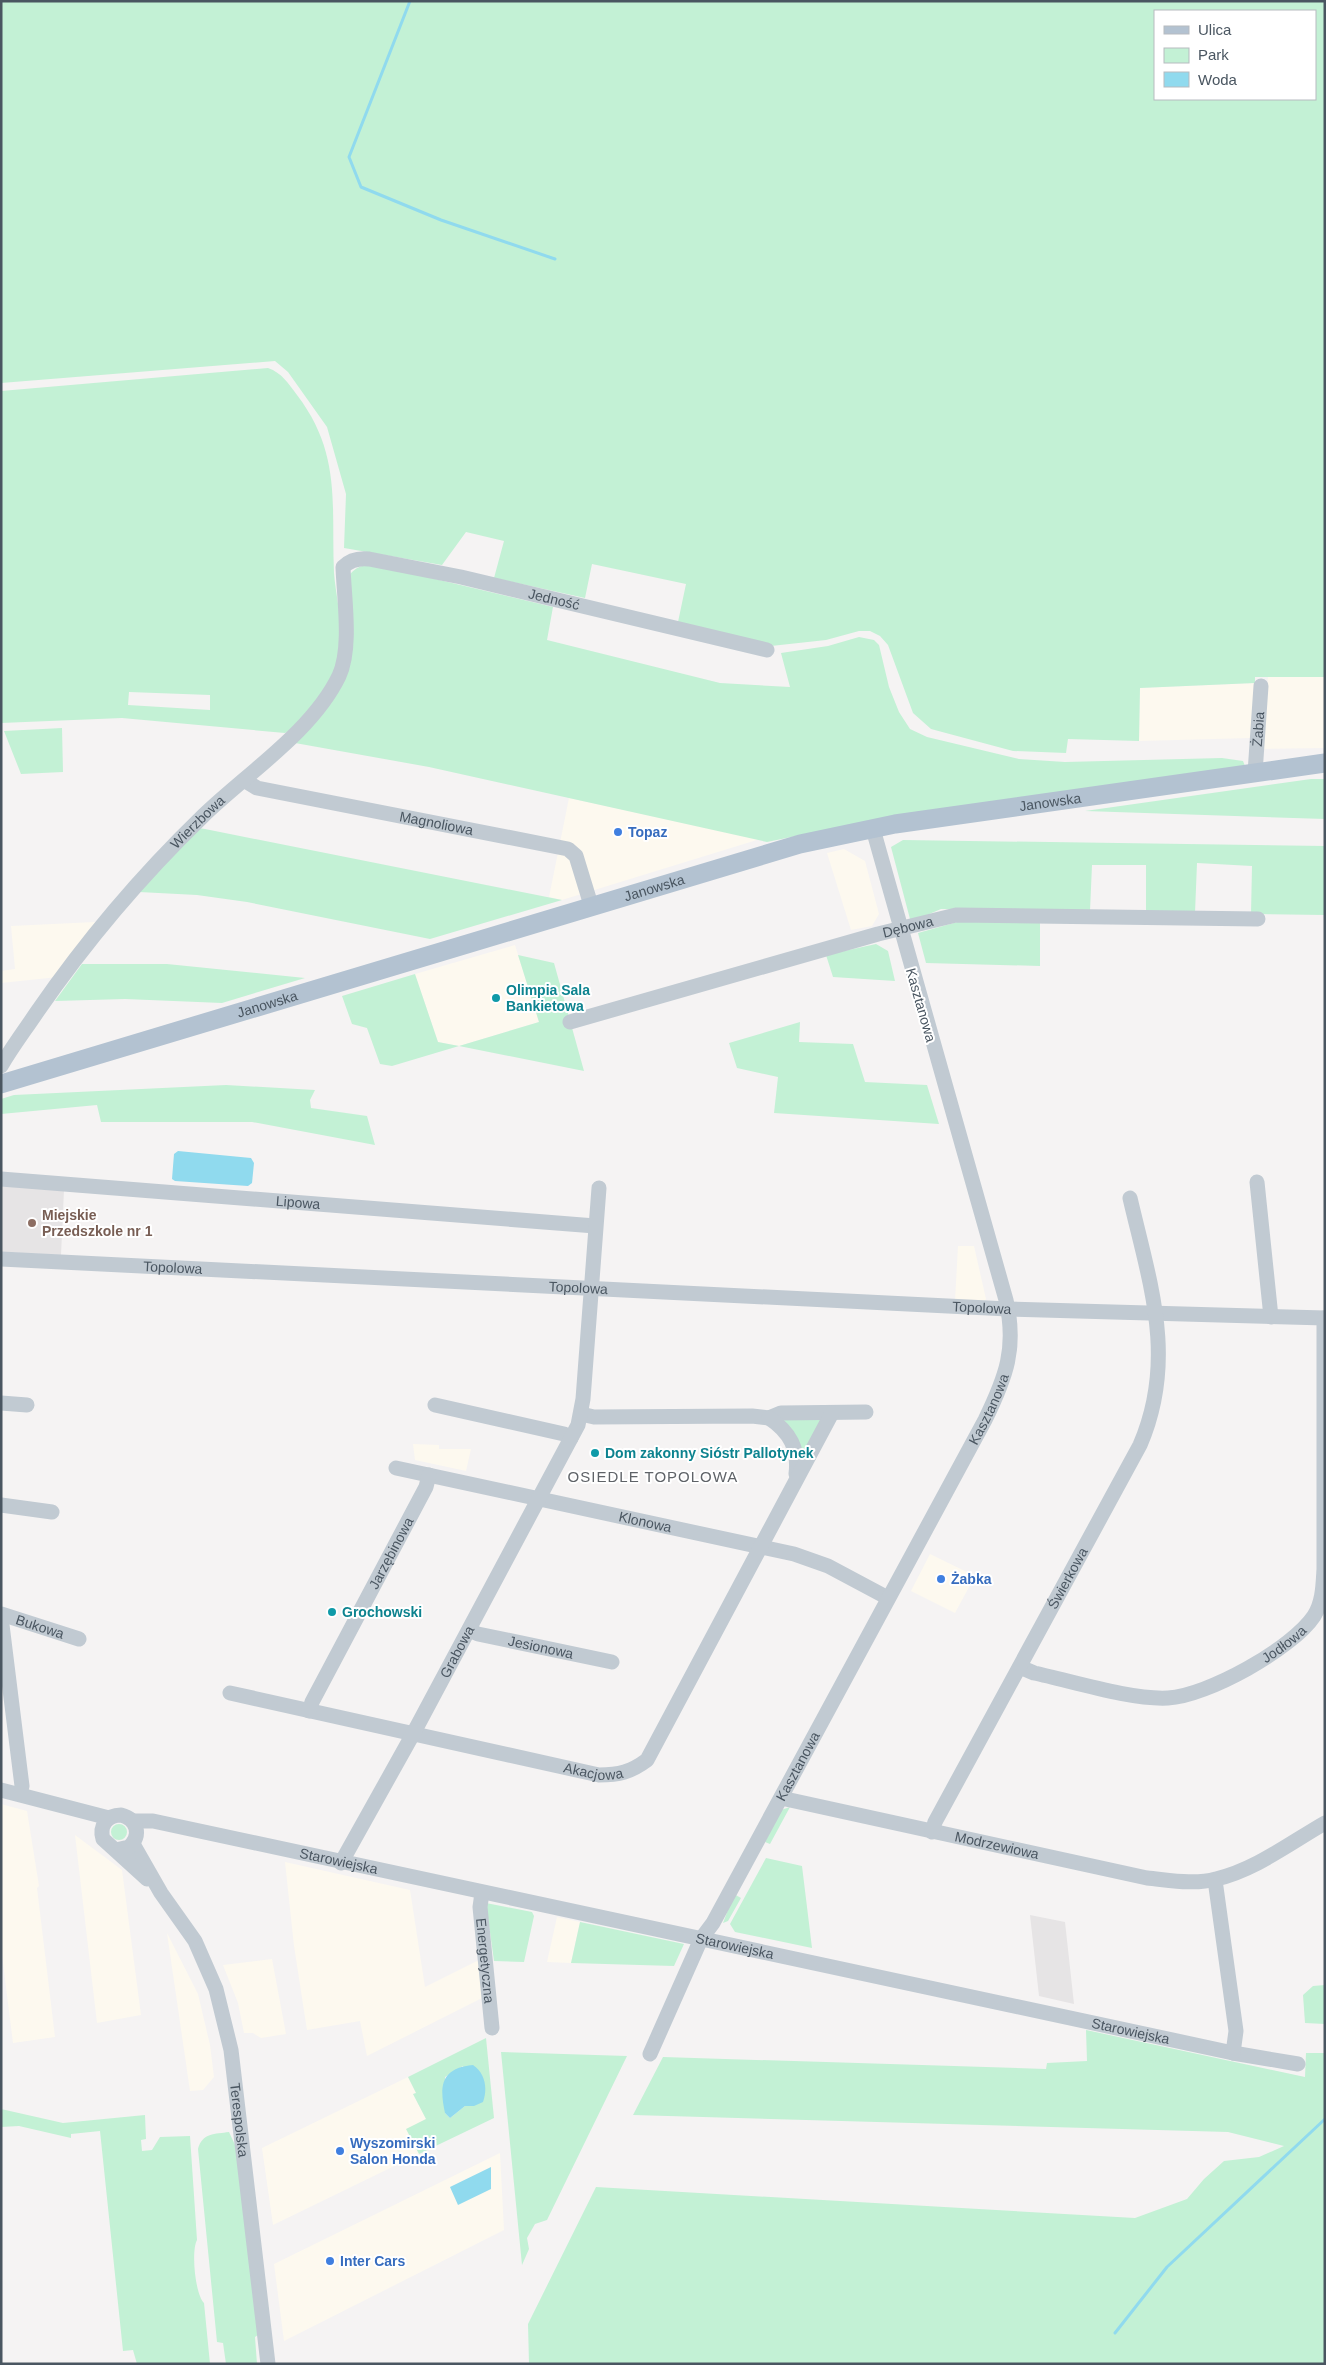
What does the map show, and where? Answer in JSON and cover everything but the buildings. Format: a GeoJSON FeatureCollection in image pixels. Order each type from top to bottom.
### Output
{"type":"FeatureCollection","features":[{"type":"Feature","properties":{"kind":"main road","name":"Janowska"},"geometry":{"type":"LineString","coordinates":[[1,1084],[776,850],[873,829],[1325,763]]}},
{"type":"Feature","properties":{"kind":"street","name":"Jedność"},"geometry":{"type":"LineString","coordinates":[[344,567],[346,564],[362,558],[461,577],[766,650]]}},
{"type":"Feature","properties":{"kind":"street","name":"Wierzbowa"},"geometry":{"type":"LineString","coordinates":[[1,1066],[96,931],[136,884],[204,814],[292,736],[329,693],[344,663],[346,644],[344,567]]}},
{"type":"Feature","properties":{"kind":"street","name":"Żabia"},"geometry":{"type":"LineString","coordinates":[[1255,773],[1261,686]]}},
{"type":"Feature","properties":{"kind":"street","name":"Magnoliowa"},"geometry":{"type":"LineString","coordinates":[[244,780],[257,788],[568,849],[576,856],[591,905]]}},
{"type":"Feature","properties":{"kind":"street","name":"Kasztanowa"},"geometry":{"type":"LineString","coordinates":[[650,2054],[701,1939],[713,1923],[781,1798],[1000,1388],[1006,1373],[1010,1347],[1008,1309],[873,829]]}},
{"type":"Feature","properties":{"kind":"street","name":"Dębowa"},"geometry":{"type":"LineString","coordinates":[[570,1022],[878,934],[956,915],[1258,920]]}},
{"type":"Feature","properties":{"kind":"street","name":"Lipowa"},"geometry":{"type":"LineString","coordinates":[[1,1179],[595,1226]]}},
{"type":"Feature","properties":{"kind":"street"},"geometry":{"type":"LineString","coordinates":[[1258,1182],[1271,1317]]}},
{"type":"Feature","properties":{"kind":"street","name":"Grabowa"},"geometry":{"type":"LineString","coordinates":[[341,1863],[413,1734],[572,1438],[581,1414],[599,1188]]}},
{"type":"Feature","properties":{"kind":"street"},"geometry":{"type":"LineString","coordinates":[[1130,1198],[1156,1312]]}},
{"type":"Feature","properties":{"kind":"street","name":"Topolowa"},"geometry":{"type":"LineString","coordinates":[[1,1259],[1008,1309],[1325,1318]]}},
{"type":"Feature","properties":{"kind":"street","name":"Świerkowa"},"geometry":{"type":"LineString","coordinates":[[932,1832],[935,1822],[1149,1424],[1157,1395],[1160,1360],[1156,1312]]}},
{"type":"Feature","properties":{"kind":"street","name":"Jodłowa"},"geometry":{"type":"LineString","coordinates":[[1020,1667],[1034,1673],[1145,1698],[1168,1698],[1192,1694],[1214,1686],[1287,1645],[1300,1634],[1315,1615],[1322,1598],[1325,1318]]}},
{"type":"Feature","properties":{"kind":"street"},"geometry":{"type":"LineString","coordinates":[[1,1403],[27,1405]]}},
{"type":"Feature","properties":{"kind":"street"},"geometry":{"type":"LineString","coordinates":[[435,1405],[564,1434],[572,1438]]}},
{"type":"Feature","properties":{"kind":"street"},"geometry":{"type":"LineString","coordinates":[[581,1414],[594,1417],[752,1416],[769,1418],[781,1413],[866,1412]]}},
{"type":"Feature","properties":{"kind":"street","name":"Akacjowa"},"geometry":{"type":"LineString","coordinates":[[230,1693],[600,1775],[617,1775],[632,1771],[646,1760],[832,1413]]}},
{"type":"Feature","properties":{"kind":"street","name":"Akacjowa"},"geometry":{"type":"LineString","coordinates":[[769,1418],[782,1427],[792,1440],[798,1459],[796,1481]]}},
{"type":"Feature","properties":{"kind":"street","name":"Klonowa"},"geometry":{"type":"LineString","coordinates":[[396,1468],[794,1554],[828,1566],[888,1598]]}},
{"type":"Feature","properties":{"kind":"street","name":"Jarzębinowa"},"geometry":{"type":"LineString","coordinates":[[310,1711],[312,1702],[426,1487],[429,1475]]}},
{"type":"Feature","properties":{"kind":"street"},"geometry":{"type":"LineString","coordinates":[[1,1505],[52,1512]]}},
{"type":"Feature","properties":{"kind":"street"},"geometry":{"type":"LineString","coordinates":[[1,1616],[22,1786],[20,1794]]}},
{"type":"Feature","properties":{"kind":"street","name":"Bukowa"},"geometry":{"type":"LineString","coordinates":[[1,1616],[79,1640]]}},
{"type":"Feature","properties":{"kind":"street","name":"Jesionowa"},"geometry":{"type":"LineString","coordinates":[[469,1630],[478,1634],[612,1662]]}},
{"type":"Feature","properties":{"kind":"street"},"geometry":{"type":"LineString","coordinates":[[1,1790],[20,1794],[109,1818],[121,1815],[132,1820],[136,1828],[135,1840],[126,1849],[116,1850],[106,1844],[101,1834],[87,1822],[52,1803]]}},
{"type":"Feature","properties":{"kind":"street","name":"Modrzewiowa"},"geometry":{"type":"LineString","coordinates":[[781,1798],[1147,1878],[1184,1882],[1215,1880],[1247,1868],[1325,1823]]}},
{"type":"Feature","properties":{"kind":"street"},"geometry":{"type":"LineString","coordinates":[[101,1834],[104,1823],[109,1818]]}},
{"type":"Feature","properties":{"kind":"street","name":"Starowiejska"},"geometry":{"type":"LineString","coordinates":[[132,1820],[153,1821],[173,1827],[1233,2053],[1298,2064]]}},
{"type":"Feature","properties":{"kind":"street","name":"Starowiejska"},"geometry":{"type":"LineString","coordinates":[[135,1840],[150,1829],[173,1827]]}},
{"type":"Feature","properties":{"kind":"street","name":"Terespolska"},"geometry":{"type":"LineString","coordinates":[[135,1840],[161,1893],[195,1941],[209,1971],[222,2009],[231,2050],[268,2364]]}},
{"type":"Feature","properties":{"kind":"street","name":"Terespolska"},"geometry":{"type":"LineString","coordinates":[[116,1850],[161,1893]]}},
{"type":"Feature","properties":{"kind":"street"},"geometry":{"type":"LineString","coordinates":[[1215,1880],[1236,2031],[1233,2053]]}},
{"type":"Feature","properties":{"kind":"street","name":"Energetyczna"},"geometry":{"type":"LineString","coordinates":[[482,1893],[480,1907],[492,2028]]}},
{"type":"Feature","properties":{"kind":"shaded area"},"geometry":{"type":"Polygon","coordinates":[[[1268,677],[1325,677],[1325,748],[1261,749],[1268,677]]]}},
{"type":"Feature","properties":{"kind":"shaded area"},"geometry":{"type":"Polygon","coordinates":[[[1255,683],[1251,738],[1139,741],[1140,688],[1255,683]]]}},
{"type":"Feature","properties":{"kind":"shaded area"},"geometry":{"type":"Polygon","coordinates":[[[569,798],[760,839],[562,900],[549,897],[569,798]]]}},
{"type":"Feature","properties":{"kind":"shaded area"},"geometry":{"type":"Polygon","coordinates":[[[844,849],[865,861],[879,914],[872,926],[851,930],[827,853],[844,849]]]}},
{"type":"Feature","properties":{"kind":"shaded area"},"geometry":{"type":"Polygon","coordinates":[[[95,922],[96,926],[58,977],[1,983],[1,971],[15,969],[11,926],[95,922]]]}},
{"type":"Feature","properties":{"kind":"shaded area"},"geometry":{"type":"Polygon","coordinates":[[[515,945],[539,1022],[459,1046],[438,1042],[415,974],[515,945]]]}},
{"type":"Feature","properties":{"kind":"shaded area","name":"Miejskie Przedszkole nr 1"},"geometry":{"type":"Polygon","coordinates":[[[1,1186],[64,1190],[61,1255],[1,1252],[1,1186]]]}},
{"type":"Feature","properties":{"kind":"shaded area"},"geometry":{"type":"Polygon","coordinates":[[[958,1246],[974,1246],[986,1299],[984,1302],[955,1301],[958,1246]]]}},
{"type":"Feature","properties":{"kind":"shaded area"},"geometry":{"type":"Polygon","coordinates":[[[413,1444],[439,1445],[439,1449],[471,1449],[466,1471],[415,1460],[413,1444]]]}},
{"type":"Feature","properties":{"kind":"shaded area"},"geometry":{"type":"Polygon","coordinates":[[[930,1554],[975,1576],[955,1613],[911,1591],[930,1554]]]}},
{"type":"Feature","properties":{"kind":"shaded area"},"geometry":{"type":"Polygon","coordinates":[[[1,1804],[27,1811],[39,1886],[37,1888],[55,2037],[13,2043],[1,1947],[1,1804]]]}},
{"type":"Feature","properties":{"kind":"shaded area"},"geometry":{"type":"Polygon","coordinates":[[[75,1835],[122,1870],[141,2015],[97,2023],[75,1835]]]}},
{"type":"Feature","properties":{"kind":"shaded area"},"geometry":{"type":"Polygon","coordinates":[[[285,1862],[410,1890],[425,1987],[479,1960],[482,1998],[367,2056],[360,2021],[307,2030],[294,1946],[285,1862]]]}},
{"type":"Feature","properties":{"kind":"shaded area"},"geometry":{"type":"Polygon","coordinates":[[[1030,1915],[1065,1922],[1074,2004],[1039,1996],[1030,1915]]]}},
{"type":"Feature","properties":{"kind":"shaded area"},"geometry":{"type":"Polygon","coordinates":[[[557,1917],[580,1922],[571,1963],[547,1962],[557,1917]]]}},
{"type":"Feature","properties":{"kind":"shaded area"},"geometry":{"type":"Polygon","coordinates":[[[167,1933],[198,1994],[210,2045],[214,2077],[203,2090],[190,2091],[167,1933]]]}},
{"type":"Feature","properties":{"kind":"shaded area"},"geometry":{"type":"Polygon","coordinates":[[[272,1959],[286,2034],[261,2038],[253,2033],[244,2033],[238,2003],[223,1965],[272,1959]]]}},
{"type":"Feature","properties":{"kind":"shaded area","name":"Wyszomirski Salon Honda"},"geometry":{"type":"Polygon","coordinates":[[[408,2077],[416,2093],[413,2094],[426,2119],[407,2129],[419,2154],[273,2225],[262,2148],[408,2077]]]}},
{"type":"Feature","properties":{"kind":"shaded area"},"geometry":{"type":"Polygon","coordinates":[[[500,2153],[504,2230],[284,2341],[274,2264],[500,2153]]]}},
{"type":"Feature","properties":{"kind":"green space"},"geometry":{"type":"Polygon","coordinates":[[[1,1],[1325,1],[1325,677],[1255,677],[1255,683],[1140,688],[1139,741],[1068,739],[1066,753],[1013,751],[931,729],[913,713],[888,645],[880,636],[870,631],[859,631],[826,640],[771,646],[678,622],[686,584],[592,564],[585,598],[494,578],[504,541],[466,532],[442,565],[344,548],[346,494],[327,427],[288,372],[275,361],[1,383],[1,1]]]}},
{"type":"Feature","properties":{"kind":"green space"},"geometry":{"type":"Polygon","coordinates":[[[268,368],[288,383],[311,417],[328,459],[333,502],[334,573],[342,643],[339,664],[329,684],[323,694],[293,728],[285,733],[122,718],[1,723],[1,391],[268,368]],[[129,692],[128,705],[210,710],[210,695],[129,692]]]}},
{"type":"Feature","properties":{"kind":"green space"},"geometry":{"type":"Polygon","coordinates":[[[372,564],[553,607],[547,640],[720,683],[790,687],[781,653],[828,646],[859,637],[874,640],[879,645],[889,687],[899,712],[910,729],[927,737],[1019,759],[1065,762],[1222,758],[1243,761],[1245,766],[874,820],[767,842],[429,767],[295,743],[348,668],[346,581],[356,569],[372,564]]]}},
{"type":"Feature","properties":{"kind":"green space"},"geometry":{"type":"Polygon","coordinates":[[[62,728],[63,772],[21,774],[4,731],[62,728]]]}},
{"type":"Feature","properties":{"kind":"green space"},"geometry":{"type":"Polygon","coordinates":[[[1311,779],[1325,779],[1325,819],[1085,811],[1311,779]]]}},
{"type":"Feature","properties":{"kind":"green space"},"geometry":{"type":"Polygon","coordinates":[[[198,828],[562,900],[430,939],[247,902],[197,895],[139,892],[198,828]]]}},
{"type":"Feature","properties":{"kind":"green space"},"geometry":{"type":"Polygon","coordinates":[[[903,840],[1325,846],[1325,915],[1251,914],[1252,866],[1197,863],[1195,913],[1146,912],[1146,865],[1092,865],[1090,911],[941,909],[920,918],[910,919],[891,847],[903,840]]]}},
{"type":"Feature","properties":{"kind":"green space"},"geometry":{"type":"Polygon","coordinates":[[[961,921],[1040,923],[1040,966],[926,963],[918,933],[961,921]]]}},
{"type":"Feature","properties":{"kind":"green space"},"geometry":{"type":"Polygon","coordinates":[[[876,944],[888,951],[895,981],[833,977],[826,955],[876,944]]]}},
{"type":"Feature","properties":{"kind":"green space"},"geometry":{"type":"Polygon","coordinates":[[[518,955],[554,963],[584,1071],[459,1046],[539,1022],[518,955]]]}},
{"type":"Feature","properties":{"kind":"green space"},"geometry":{"type":"Polygon","coordinates":[[[82,964],[167,964],[305,978],[222,1003],[125,999],[55,1001],[82,964]]]}},
{"type":"Feature","properties":{"kind":"green space"},"geometry":{"type":"Polygon","coordinates":[[[415,974],[438,1042],[459,1046],[392,1066],[380,1064],[367,1028],[352,1024],[342,996],[415,974]]]}},
{"type":"Feature","properties":{"kind":"green space"},"geometry":{"type":"Polygon","coordinates":[[[800,1022],[799,1042],[853,1044],[865,1082],[927,1085],[939,1124],[774,1113],[778,1077],[737,1068],[729,1043],[800,1022]]]}},
{"type":"Feature","properties":{"kind":"green space"},"geometry":{"type":"Polygon","coordinates":[[[226,1085],[315,1090],[310,1100],[311,1108],[367,1116],[375,1145],[252,1122],[101,1122],[97,1105],[1,1114],[1,1099],[14,1095],[226,1085]]]}},
{"type":"Feature","properties":{"kind":"green space"},"geometry":{"type":"Polygon","coordinates":[[[783,1416],[824,1417],[805,1456],[781,1421],[783,1416]]]}},
{"type":"Feature","properties":{"kind":"green space"},"geometry":{"type":"Polygon","coordinates":[[[790,1807],[770,1844],[765,1842],[781,1810],[790,1807]]]}},
{"type":"Feature","properties":{"kind":"green space"},"geometry":{"type":"Polygon","coordinates":[[[116,1824],[122,1824],[127,1829],[125,1838],[116,1840],[111,1835],[111,1829],[116,1824]]]}},
{"type":"Feature","properties":{"kind":"green space"},"geometry":{"type":"Polygon","coordinates":[[[766,1858],[802,1866],[812,1948],[735,1932],[730,1924],[766,1858]]]}},
{"type":"Feature","properties":{"kind":"green space"},"geometry":{"type":"Polygon","coordinates":[[[734,1894],[741,1898],[728,1921],[723,1923],[734,1894]]]}},
{"type":"Feature","properties":{"kind":"green space"},"geometry":{"type":"Polygon","coordinates":[[[486,1903],[532,1912],[534,1916],[524,1962],[494,1961],[486,1903]]]}},
{"type":"Feature","properties":{"kind":"green space"},"geometry":{"type":"Polygon","coordinates":[[[580,1922],[684,1944],[674,1966],[571,1963],[580,1922]]]}},
{"type":"Feature","properties":{"kind":"green space"},"geometry":{"type":"Polygon","coordinates":[[[1325,1985],[1325,2024],[1305,2023],[1303,1995],[1313,1986],[1325,1985]]]}},
{"type":"Feature","properties":{"kind":"green space"},"geometry":{"type":"Polygon","coordinates":[[[1086,2030],[1305,2077],[1306,2053],[1325,2053],[1325,2364],[529,2364],[528,2324],[596,2187],[1135,2218],[1187,2199],[1204,2179],[1224,2161],[1259,2157],[1284,2146],[1228,2132],[633,2115],[663,2057],[1046,2069],[1047,2063],[1087,2061],[1086,2030]]]}},
{"type":"Feature","properties":{"kind":"green space"},"geometry":{"type":"Polygon","coordinates":[[[486,2038],[494,2118],[419,2154],[406,2129],[426,2119],[413,2094],[416,2093],[408,2077],[486,2038]],[[463,2066],[445,2077],[445,2113],[450,2118],[465,2106],[474,2106],[463,2066]]]}},
{"type":"Feature","properties":{"kind":"green space"},"geometry":{"type":"Polygon","coordinates":[[[501,2052],[627,2056],[547,2220],[535,2224],[527,2238],[529,2249],[522,2265],[501,2052]]]}},
{"type":"Feature","properties":{"kind":"green space"},"geometry":{"type":"Polygon","coordinates":[[[1,2109],[63,2123],[145,2115],[146,2139],[141,2140],[142,2151],[152,2150],[160,2137],[190,2136],[197,2240],[194,2253],[195,2272],[198,2291],[204,2303],[210,2364],[137,2364],[133,2350],[123,2351],[100,2131],[71,2134],[71,2138],[19,2126],[1,2127],[1,2109]]]}},
{"type":"Feature","properties":{"kind":"green space"},"geometry":{"type":"Polygon","coordinates":[[[229,2132],[236,2147],[258,2335],[255,2337],[257,2364],[226,2364],[223,2343],[217,2342],[198,2149],[206,2137],[229,2132]]]}},
{"type":"Feature","properties":{"kind":"water"},"geometry":{"type":"Polygon","coordinates":[[[178,1151],[251,1158],[254,1163],[252,1183],[248,1186],[175,1181],[172,1179],[174,1154],[178,1151]]]}},
{"type":"Feature","properties":{"kind":"water"},"geometry":{"type":"Polygon","coordinates":[[[473,2065],[483,2077],[485,2091],[483,2102],[474,2106],[465,2106],[450,2118],[445,2113],[443,2103],[442,2095],[445,2080],[448,2074],[454,2070],[473,2065]]]}},
{"type":"Feature","properties":{"kind":"water"},"geometry":{"type":"Polygon","coordinates":[[[491,2167],[491,2189],[458,2205],[450,2187],[491,2167]]]}},
{"type":"Feature","properties":{"kind":"waterway"},"geometry":{"type":"LineString","coordinates":[[410,1],[349,157],[361,187],[441,220],[555,259]]}},
{"type":"Feature","properties":{"kind":"waterway"},"geometry":{"type":"LineString","coordinates":[[1115,2333],[1167,2267],[1325,2119]]}},
{"type":"Feature","properties":{"kind":"place","name":"Topaz"},"geometry":{"type":"Point","coordinates":[618,832]}},
{"type":"Feature","properties":{"kind":"place","name":"Olimpia Sala Bankietowa"},"geometry":{"type":"Point","coordinates":[496,998]}},
{"type":"Feature","properties":{"kind":"place","name":"Miejskie Przedszkole nr 1"},"geometry":{"type":"Point","coordinates":[32,1223]}},
{"type":"Feature","properties":{"kind":"place","name":"Dom zakonny Sióstr Pallotynek"},"geometry":{"type":"Point","coordinates":[595,1453]}},
{"type":"Feature","properties":{"kind":"place","name":"Żabka"},"geometry":{"type":"Point","coordinates":[941,1579]}},
{"type":"Feature","properties":{"kind":"place","name":"Grochowski"},"geometry":{"type":"Point","coordinates":[332,1612]}},
{"type":"Feature","properties":{"kind":"place","name":"Wyszomirski Salon Honda"},"geometry":{"type":"Point","coordinates":[340,2151]}},
{"type":"Feature","properties":{"kind":"place","name":"Inter Cars"},"geometry":{"type":"Point","coordinates":[330,2261]}},
{"type":"Feature","properties":{"kind":"district","name":"OSIEDLE TOPOLOWA"},"geometry":{"type":"Point","coordinates":[653,1476]}}]}
